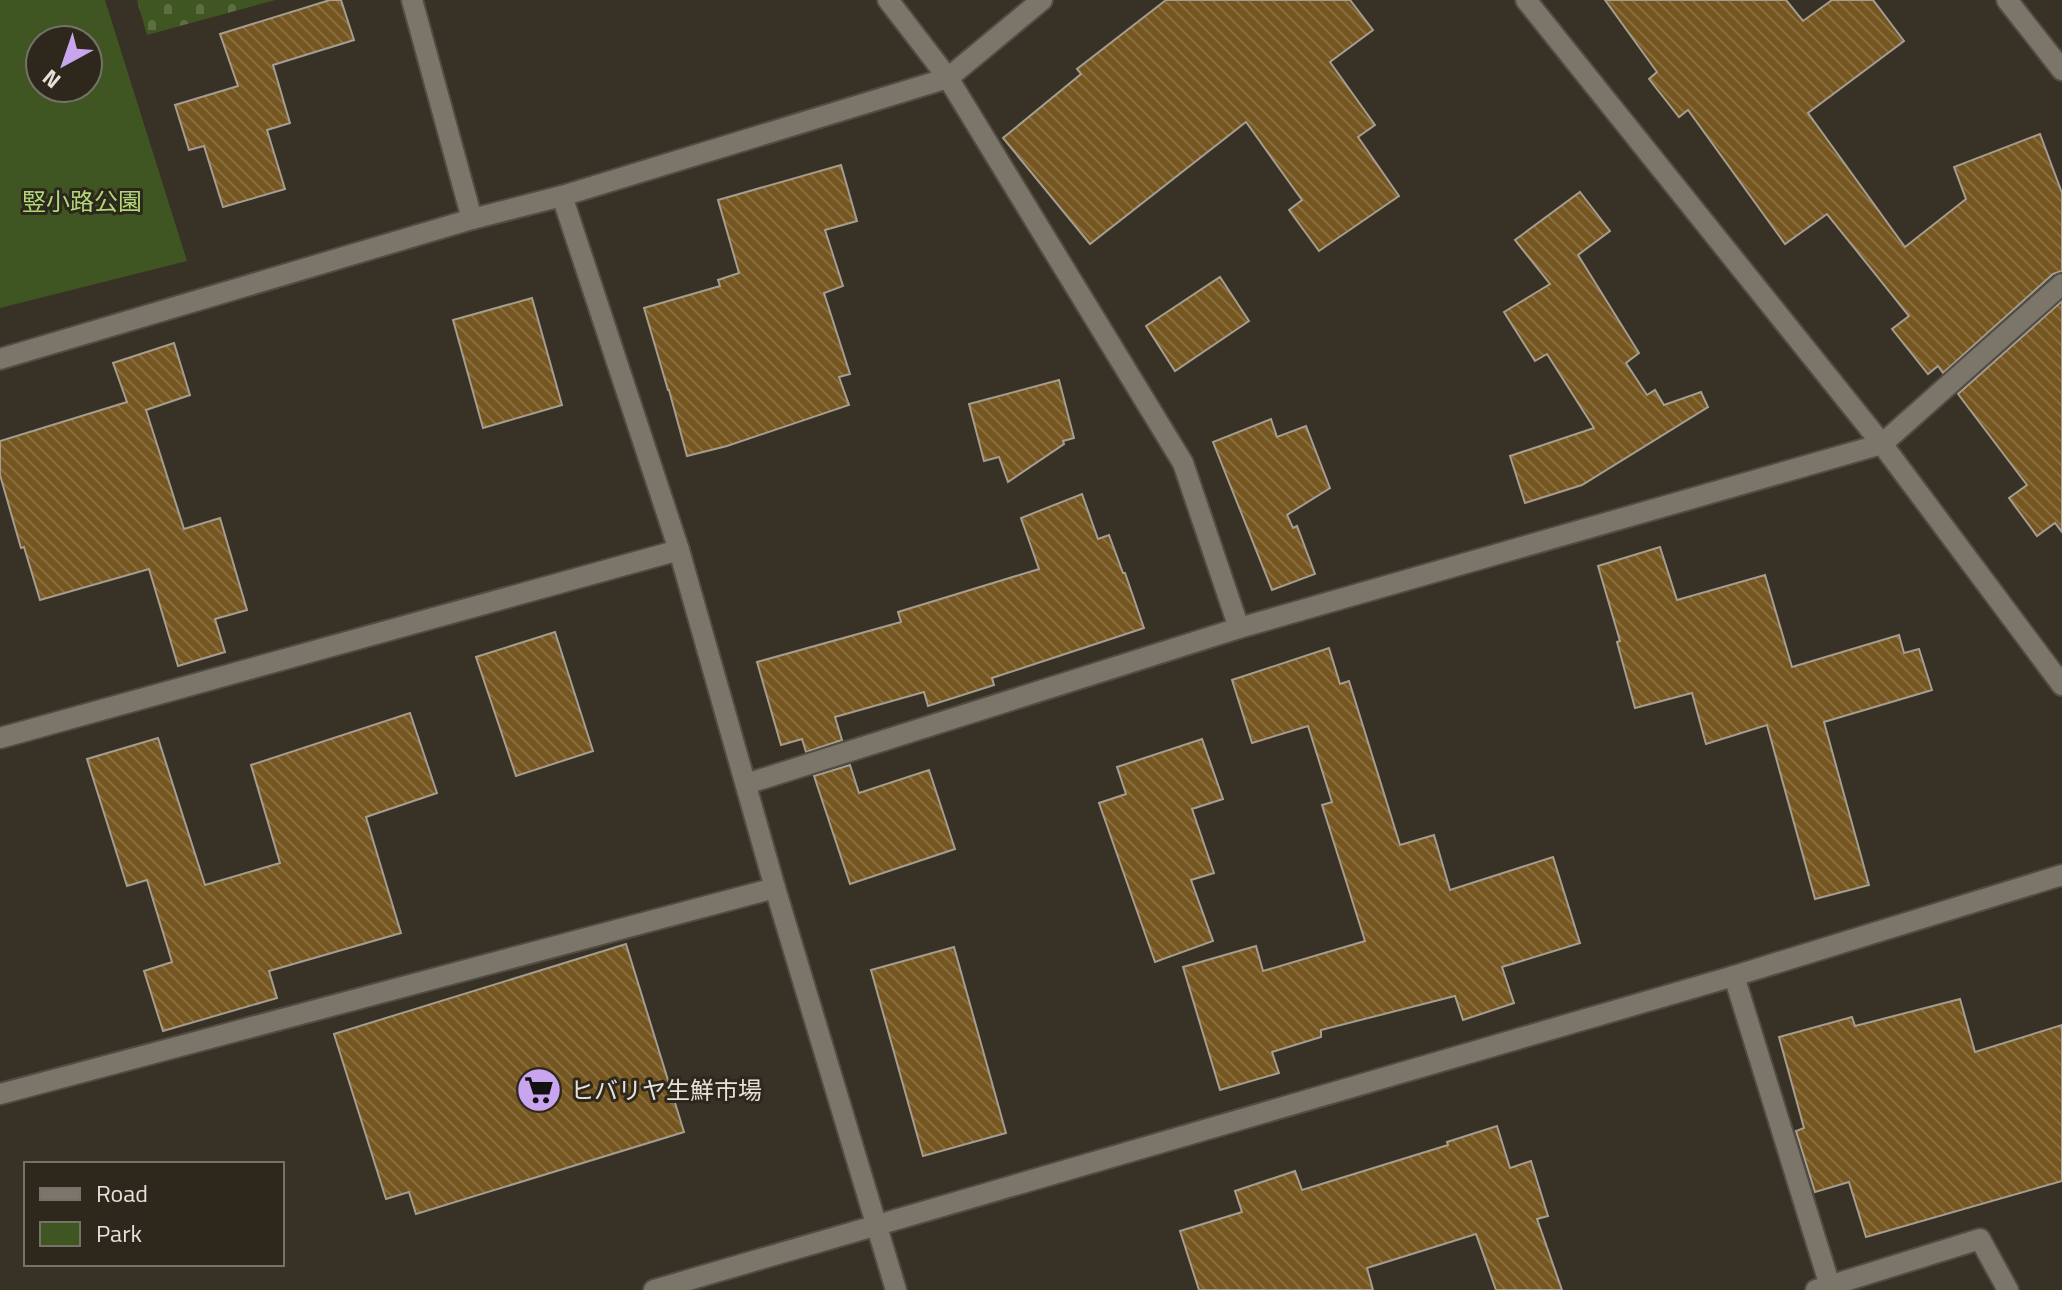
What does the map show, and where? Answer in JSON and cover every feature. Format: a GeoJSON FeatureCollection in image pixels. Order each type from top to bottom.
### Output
{"type":"FeatureCollection","features":[{"type":"Feature","properties":{"kind":"street"},"geometry":{"type":"LineString","coordinates":[[412,0],[472,219]]}},
{"type":"Feature","properties":{"kind":"street"},"geometry":{"type":"LineString","coordinates":[[888,0],[948,78],[1183,463],[1239,628]]}},
{"type":"Feature","properties":{"kind":"street"},"geometry":{"type":"LineString","coordinates":[[0,359],[472,219],[562,196],[948,78],[1042,0]]}},
{"type":"Feature","properties":{"kind":"street"},"geometry":{"type":"LineString","coordinates":[[1526,0],[1882,444],[2062,685]]}},
{"type":"Feature","properties":{"kind":"street"},"geometry":{"type":"LineString","coordinates":[[2007,0],[2062,70]]}},
{"type":"Feature","properties":{"kind":"street"},"geometry":{"type":"LineString","coordinates":[[562,196],[679,550],[775,888],[896,1290]]}},
{"type":"Feature","properties":{"kind":"street"},"geometry":{"type":"LineString","coordinates":[[746,784],[1239,628],[1882,444],[2062,284]]}},
{"type":"Feature","properties":{"kind":"street"},"geometry":{"type":"LineString","coordinates":[[0,738],[679,550]]}},
{"type":"Feature","properties":{"kind":"street"},"geometry":{"type":"LineString","coordinates":[[654,1290],[1734,976],[2062,875]]}},
{"type":"Feature","properties":{"kind":"street"},"geometry":{"type":"LineString","coordinates":[[0,1094],[775,888]]}},
{"type":"Feature","properties":{"kind":"street"},"geometry":{"type":"LineString","coordinates":[[1734,976],[1823,1288],[1980,1239],[2008,1290]]}},
{"type":"Feature","properties":{"kind":"green space","name":"竪小路公園"},"geometry":{"type":"Polygon","coordinates":[[[0,0],[105,0],[187,261],[0,308],[0,0]]]}},
{"type":"Feature","properties":{"kind":"green space"},"geometry":{"type":"Polygon","coordinates":[[[137,0],[275,0],[147,35],[137,0]]]}},
{"type":"Feature","properties":{"kind":"building"},"geometry":{"type":"Polygon","coordinates":[[[330,0],[341,0],[354,40],[273,65],[290,123],[267,130],[285,189],[223,207],[204,146],[189,150],[175,105],[238,86],[220,34],[330,0]]]}},
{"type":"Feature","properties":{"kind":"building"},"geometry":{"type":"Polygon","coordinates":[[[1166,0],[1350,0],[1373,30],[1330,62],[1375,125],[1358,137],[1399,196],[1319,251],[1289,210],[1302,200],[1246,122],[1090,244],[1003,138],[1081,74],[1077,69],[1166,0]]]}},
{"type":"Feature","properties":{"kind":"building"},"geometry":{"type":"Polygon","coordinates":[[[1605,0],[1786,0],[1803,21],[1832,0],[1873,0],[1904,41],[1808,113],[1905,247],[1966,199],[1954,167],[2040,134],[2062,193],[2062,271],[2053,274],[1943,373],[1938,366],[1928,374],[1892,329],[1909,316],[1827,214],[1785,244],[1688,110],[1679,117],[1649,79],[1657,72],[1605,0]]]}},
{"type":"Feature","properties":{"kind":"building"},"geometry":{"type":"Polygon","coordinates":[[[841,165],[857,221],[825,230],[843,286],[824,293],[850,374],[839,377],[849,405],[727,446],[687,456],[644,308],[720,286],[718,280],[739,273],[718,200],[841,165]]]}},
{"type":"Feature","properties":{"kind":"building"},"geometry":{"type":"Polygon","coordinates":[[[1580,192],[1610,231],[1578,255],[1639,353],[1626,363],[1647,395],[1655,390],[1664,405],[1701,392],[1708,407],[1582,485],[1525,503],[1510,456],[1594,428],[1547,354],[1535,361],[1504,312],[1550,284],[1515,240],[1580,192]]]}},
{"type":"Feature","properties":{"kind":"building"},"geometry":{"type":"Polygon","coordinates":[[[1220,277],[1249,321],[1175,371],[1146,326],[1220,277]]]}},
{"type":"Feature","properties":{"kind":"building"},"geometry":{"type":"Polygon","coordinates":[[[532,298],[562,405],[483,428],[453,320],[532,298]]]}},
{"type":"Feature","properties":{"kind":"building"},"geometry":{"type":"Polygon","coordinates":[[[2062,301],[2062,532],[2055,523],[2037,536],[2009,498],[2027,485],[1958,394],[2062,301]]]}},
{"type":"Feature","properties":{"kind":"building"},"geometry":{"type":"Polygon","coordinates":[[[174,343],[190,395],[146,410],[184,529],[220,518],[247,610],[215,619],[225,652],[178,666],[149,569],[40,600],[0,475],[0,441],[127,402],[113,363],[174,343]]]}},
{"type":"Feature","properties":{"kind":"building"},"geometry":{"type":"Polygon","coordinates":[[[1059,380],[1074,438],[1063,441],[1064,444],[1008,482],[999,457],[984,461],[969,404],[1059,380]]]}},
{"type":"Feature","properties":{"kind":"building"},"geometry":{"type":"Polygon","coordinates":[[[1271,419],[1277,437],[1306,426],[1330,488],[1287,515],[1293,528],[1297,526],[1315,574],[1272,590],[1213,442],[1271,419]]]}},
{"type":"Feature","properties":{"kind":"building"},"geometry":{"type":"Polygon","coordinates":[[[1082,494],[1098,539],[1109,535],[1144,628],[992,678],[994,685],[928,706],[924,692],[835,717],[842,740],[806,752],[802,739],[781,745],[757,662],[901,622],[898,612],[1039,569],[1021,518],[1082,494]]]}},
{"type":"Feature","properties":{"kind":"building"},"geometry":{"type":"Polygon","coordinates":[[[1660,547],[1677,600],[1765,575],[1792,667],[1899,635],[1904,653],[1919,649],[1932,690],[1824,722],[1869,885],[1815,899],[1767,725],[1706,744],[1692,693],[1635,708],[1598,566],[1660,547]]]}},
{"type":"Feature","properties":{"kind":"building"},"geometry":{"type":"Polygon","coordinates":[[[555,632],[593,751],[516,776],[476,657],[555,632]]]}},
{"type":"Feature","properties":{"kind":"building"},"geometry":{"type":"Polygon","coordinates":[[[1329,648],[1340,684],[1349,681],[1400,845],[1434,835],[1450,890],[1553,857],[1580,943],[1502,967],[1514,1003],[1463,1020],[1455,996],[1321,1030],[1321,1037],[1272,1052],[1279,1073],[1220,1090],[1183,967],[1256,946],[1263,971],[1365,941],[1322,805],[1332,802],[1308,726],[1252,743],[1232,680],[1329,648]]]}},
{"type":"Feature","properties":{"kind":"building"},"geometry":{"type":"Polygon","coordinates":[[[410,713],[437,793],[366,817],[401,933],[269,971],[277,998],[163,1031],[144,971],[172,962],[147,880],[127,886],[87,759],[158,738],[205,885],[280,863],[251,765],[410,713]]]}},
{"type":"Feature","properties":{"kind":"building"},"geometry":{"type":"Polygon","coordinates":[[[1202,739],[1223,799],[1192,809],[1214,873],[1191,880],[1213,941],[1155,962],[1099,803],[1126,794],[1117,767],[1202,739]]]}},
{"type":"Feature","properties":{"kind":"building"},"geometry":{"type":"Polygon","coordinates":[[[850,765],[859,793],[929,770],[955,849],[850,884],[814,776],[850,765]]]}},
{"type":"Feature","properties":{"kind":"building"},"geometry":{"type":"Polygon","coordinates":[[[626,944],[684,1132],[416,1214],[409,1192],[386,1199],[334,1034],[626,944]]]}},
{"type":"Feature","properties":{"kind":"building"},"geometry":{"type":"Polygon","coordinates":[[[954,947],[1006,1133],[923,1156],[871,970],[954,947]]]}},
{"type":"Feature","properties":{"kind":"building"},"geometry":{"type":"Polygon","coordinates":[[[1960,999],[1975,1052],[2062,1025],[2062,1181],[1866,1237],[1849,1182],[1815,1192],[1796,1131],[1804,1128],[1779,1037],[1852,1017],[1855,1026],[1960,999]]]}},
{"type":"Feature","properties":{"kind":"building"},"geometry":{"type":"Polygon","coordinates":[[[1497,1126],[1510,1168],[1531,1161],[1548,1216],[1537,1219],[1562,1290],[1496,1290],[1476,1234],[1367,1268],[1373,1290],[1199,1290],[1180,1231],[1242,1212],[1235,1191],[1295,1171],[1302,1190],[1448,1145],[1447,1142],[1497,1126]]]}},
{"type":"Feature","properties":{"kind":"place","name":"ヒバリヤ生鮮市場"},"geometry":{"type":"Point","coordinates":[539,1090]}}]}
